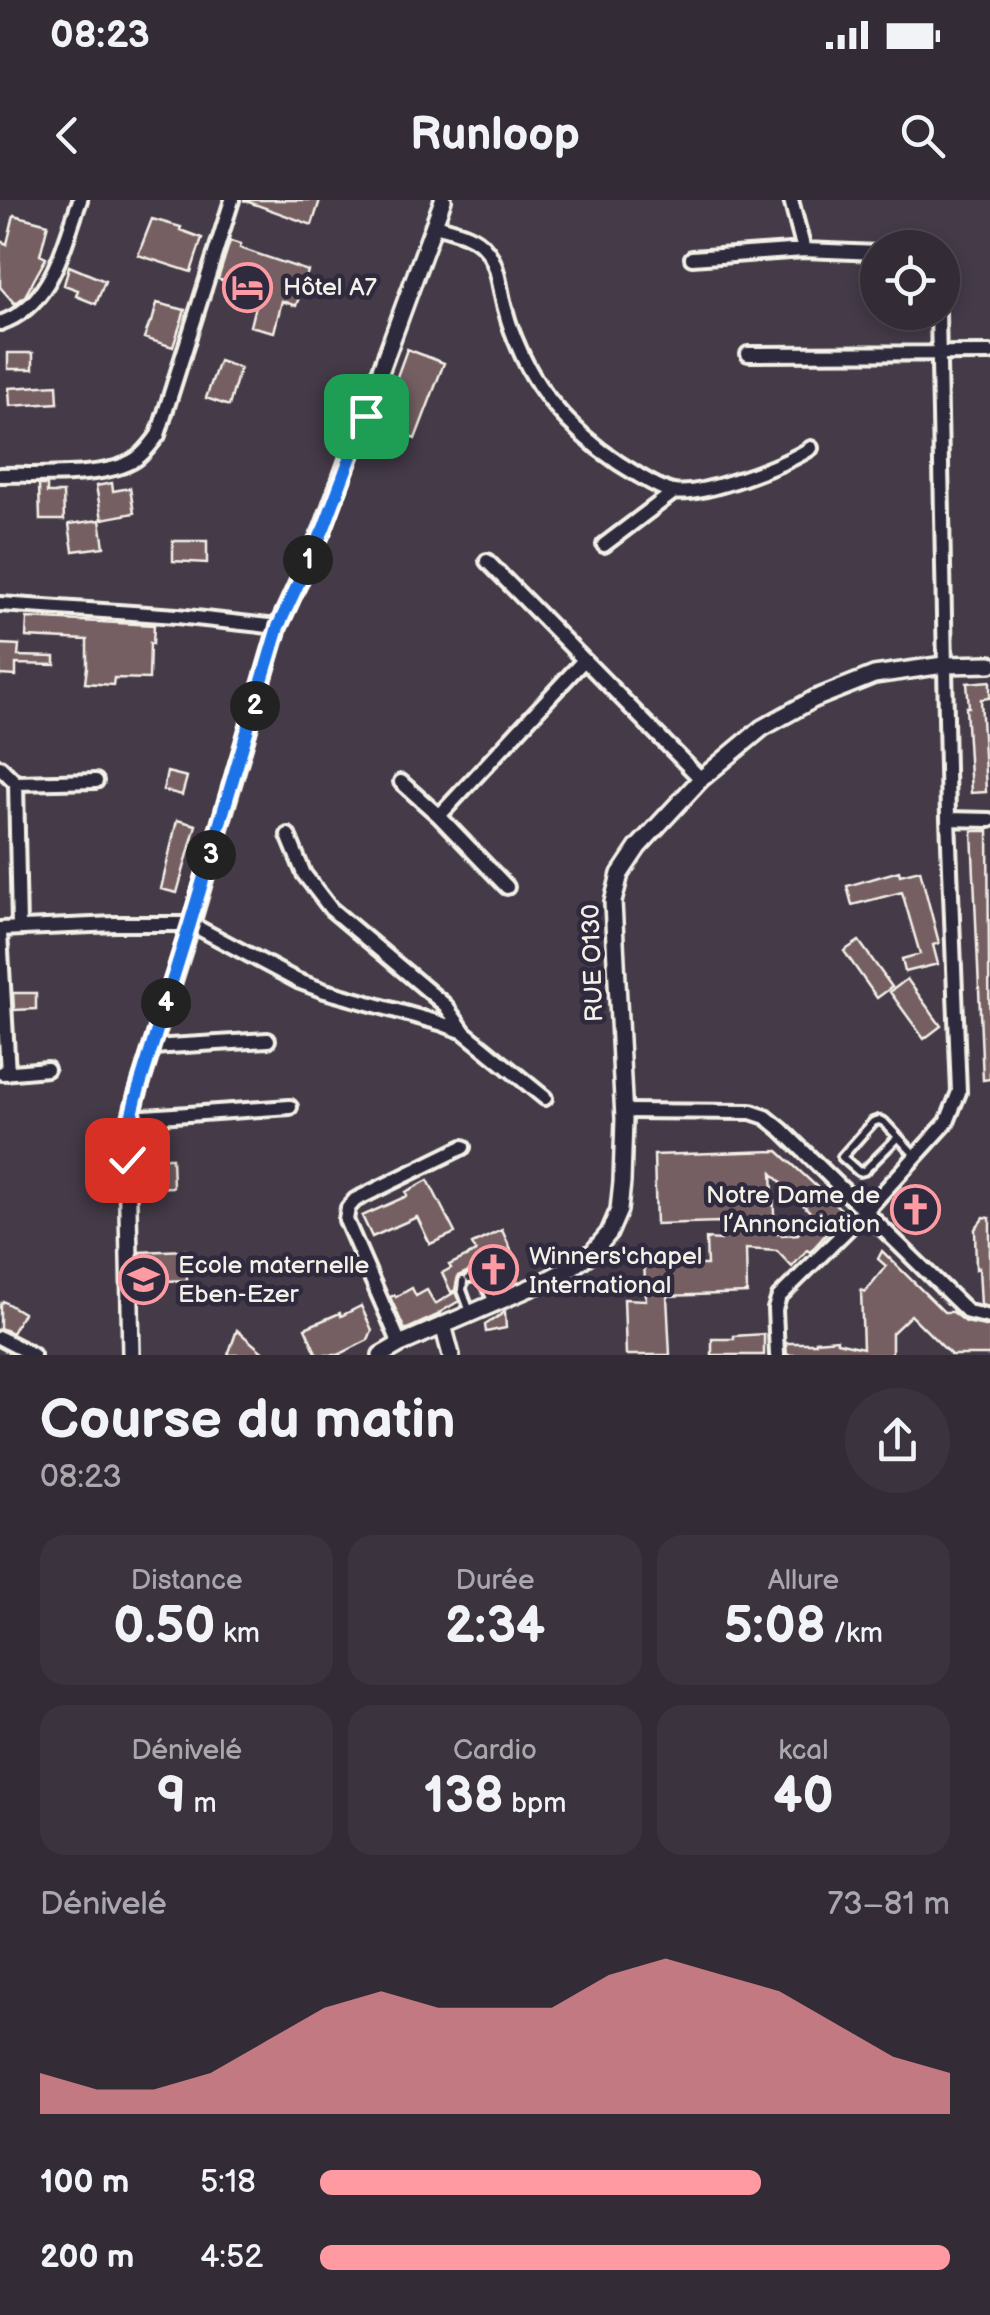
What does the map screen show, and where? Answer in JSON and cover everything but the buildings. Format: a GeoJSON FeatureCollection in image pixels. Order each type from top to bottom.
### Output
{"type":"FeatureCollection","features":[{"type":"Feature","properties":{"kind":"street"},"geometry":{"type":"LineString","coordinates":[[0,323],[32,304],[50,281],[80,200]]}},
{"type":"Feature","properties":{"kind":"street"},"geometry":{"type":"LineString","coordinates":[[0,475],[118,468],[146,451],[158,436],[232,200]]}},
{"type":"Feature","properties":{"kind":"street"},"geometry":{"type":"LineString","coordinates":[[131,1355],[127,1160],[131,1118],[278,627],[324,528],[443,200]]}},
{"type":"Feature","properties":{"kind":"street"},"geometry":{"type":"LineString","coordinates":[[790,200],[804,250]]}},
{"type":"Feature","properties":{"kind":"street"},"geometry":{"type":"LineString","coordinates":[[436,224],[484,247],[497,273],[505,312],[520,352],[557,407],[590,443],[648,481],[674,492],[714,488],[795,459],[810,448]]}},
{"type":"Feature","properties":{"kind":"street"},"geometry":{"type":"LineString","coordinates":[[692,258],[804,250],[860,252]]}},
{"type":"Feature","properties":{"kind":"street"},"geometry":{"type":"LineString","coordinates":[[777,1355],[779,1297],[865,1212],[946,1122],[959,1092],[948,819],[938,330]]}},
{"type":"Feature","properties":{"kind":"street"},"geometry":{"type":"LineString","coordinates":[[748,354],[990,352]]}},
{"type":"Feature","properties":{"kind":"street"},"geometry":{"type":"LineString","coordinates":[[604,546],[674,492]]}},
{"type":"Feature","properties":{"kind":"street"},"geometry":{"type":"LineString","coordinates":[[487,561],[701,779]]}},
{"type":"Feature","properties":{"kind":"street"},"geometry":{"type":"LineString","coordinates":[[0,604],[278,627]]}},
{"type":"Feature","properties":{"kind":"street"},"geometry":{"type":"LineString","coordinates":[[439,816],[584,660]]}},
{"type":"Feature","properties":{"kind":"street","name":"RUE O130"},"geometry":{"type":"LineString","coordinates":[[381,1355],[572,1267],[594,1252],[610,1233],[619,1210],[624,1111],[613,902],[620,874],[638,848],[701,779],[762,728],[814,700],[874,674],[990,664]]}},
{"type":"Feature","properties":{"kind":"street"},"geometry":{"type":"LineString","coordinates":[[0,767],[16,783],[18,927]]}},
{"type":"Feature","properties":{"kind":"street"},"geometry":{"type":"LineString","coordinates":[[16,783],[96,782]]}},
{"type":"Feature","properties":{"kind":"street"},"geometry":{"type":"LineString","coordinates":[[401,782],[508,887]]}},
{"type":"Feature","properties":{"kind":"street"},"geometry":{"type":"LineString","coordinates":[[948,819],[990,820]]}},
{"type":"Feature","properties":{"kind":"street"},"geometry":{"type":"LineString","coordinates":[[288,835],[304,874],[331,909],[445,1004],[464,1032]]}},
{"type":"Feature","properties":{"kind":"street"},"geometry":{"type":"LineString","coordinates":[[47,1069],[4,1073],[0,931],[18,927],[190,924],[298,980],[464,1032],[545,1098]]}},
{"type":"Feature","properties":{"kind":"street"},"geometry":{"type":"LineString","coordinates":[[152,1047],[268,1040]]}},
{"type":"Feature","properties":{"kind":"street"},"geometry":{"type":"LineString","coordinates":[[131,1118],[290,1108]]}},
{"type":"Feature","properties":{"kind":"street"},"geometry":{"type":"LineString","coordinates":[[624,1111],[751,1112],[766,1117],[968,1312],[990,1317]]}},
{"type":"Feature","properties":{"kind":"street"},"geometry":{"type":"LineString","coordinates":[[400,1344],[346,1220],[348,1208],[355,1200],[464,1147]]}},
{"type":"Feature","properties":{"kind":"street"},"geometry":{"type":"LineString","coordinates":[[443,1324],[451,1355]]}},
{"type":"Feature","properties":{"kind":"street"},"geometry":{"type":"LineString","coordinates":[[0,1338],[33,1355]]}},
{"type":"Feature","properties":{"kind":"lane"},"geometry":{"type":"LineString","coordinates":[[898,1137],[864,1171],[859,1172],[842,1157],[879,1120],[884,1122],[916,1156]]}},
{"type":"Feature","properties":{"kind":"lane"},"geometry":{"type":"LineString","coordinates":[[470,1314],[462,1290],[466,1280],[480,1276],[494,1304]]}},
{"type":"Feature","properties":{"kind":"place","name":"Hôtel A7"},"geometry":{"type":"Point","coordinates":[248,287]}},
{"type":"Feature","properties":{"kind":"place","name":"Notre Dame de l’Annonciation"},"geometry":{"type":"Point","coordinates":[915,1209]}},
{"type":"Feature","properties":{"kind":"place","name":"Winners'chapel International"},"geometry":{"type":"Point","coordinates":[494,1270]}},
{"type":"Feature","properties":{"kind":"place","name":"Ecole maternelle Eben-Ezer"},"geometry":{"type":"Point","coordinates":[143,1279]}},
{"type":"Feature","properties":{"kind":"route"},"geometry":{"type":"LineString","coordinates":[[127,1160],[136,1098],[278,627],[324,528],[366,416]]}}]}
